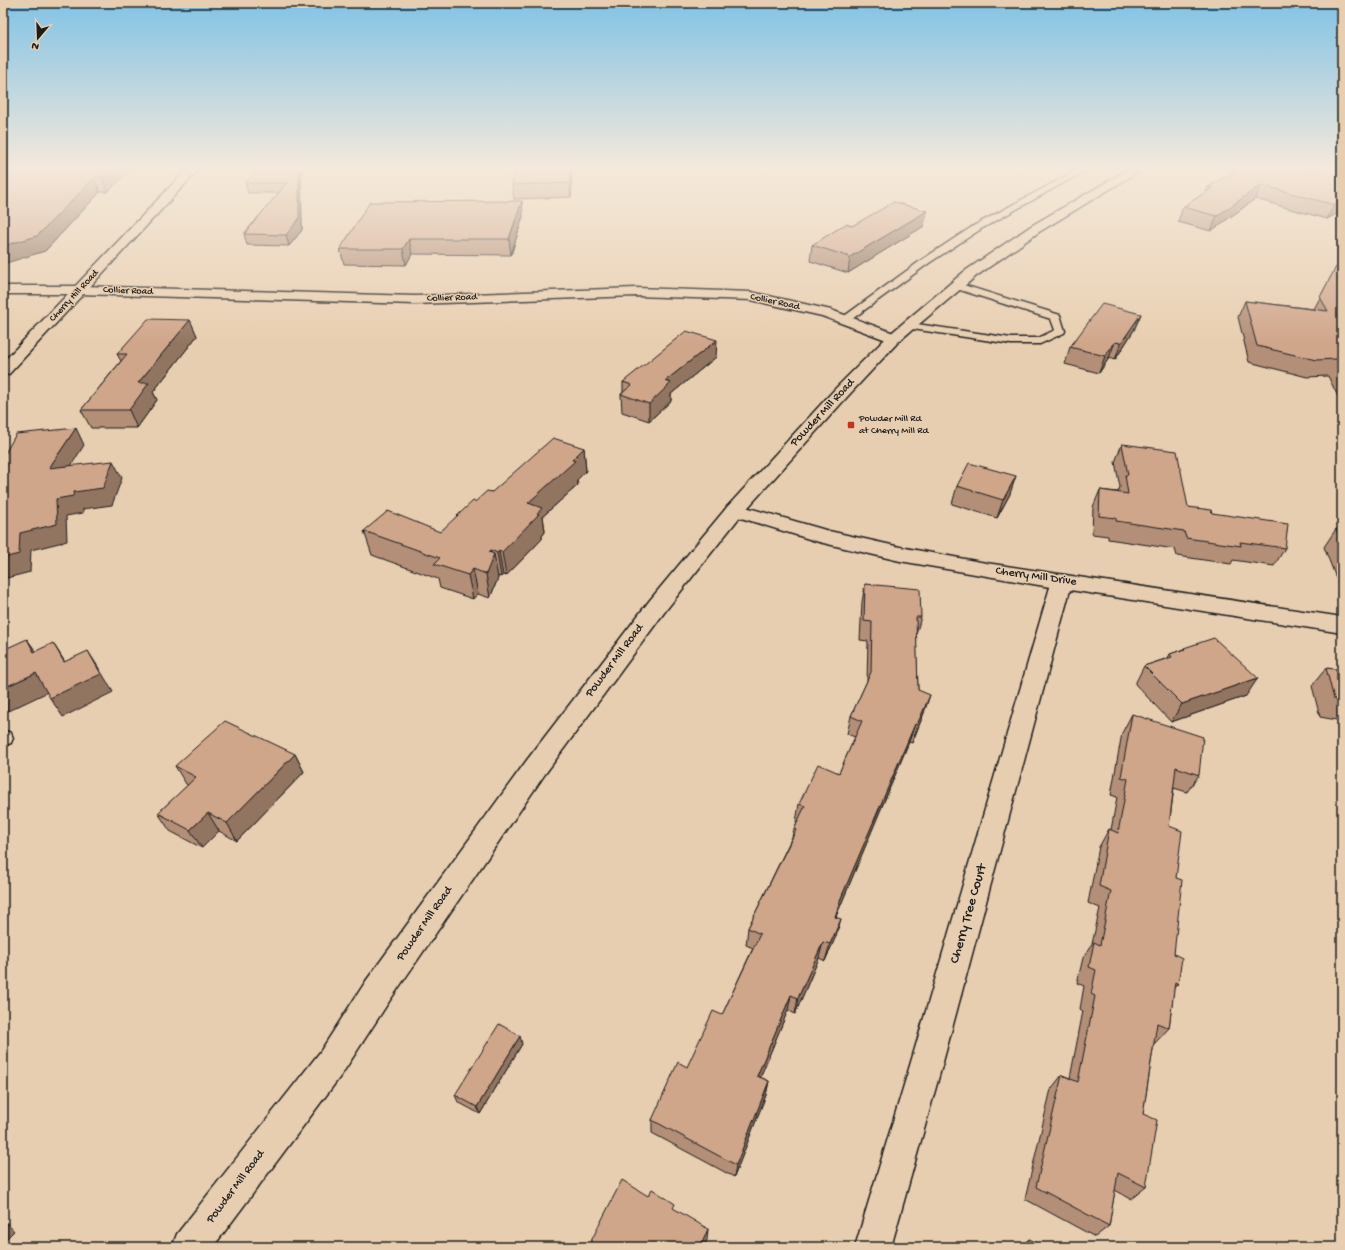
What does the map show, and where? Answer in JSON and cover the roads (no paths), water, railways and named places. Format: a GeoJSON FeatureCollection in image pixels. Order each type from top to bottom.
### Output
{"type":"FeatureCollection","features":[{"type":"Feature","properties":{"kind":"main road","name":"Cherry Hill Road"},"geometry":{"type":"LineString","coordinates":[[3,371],[139,227]]}},
{"type":"Feature","properties":{"kind":"main road","name":"Powder Mill Road"},"geometry":{"type":"LineString","coordinates":[[190,1247],[331,1064],[382,985],[536,767],[658,605],[735,510],[831,404],[894,338],[970,274],[1038,227]]}},
{"type":"Feature","properties":{"kind":"main road","name":"Collier Road"},"geometry":{"type":"LineString","coordinates":[[3,290],[80,290],[415,300],[636,292],[751,296],[826,313],[894,338]]}},
{"type":"Feature","properties":{"kind":"main road","name":"Cherry Mill Drive"},"geometry":{"type":"LineString","coordinates":[[735,510],[826,537],[900,554],[986,570],[1342,625]]}},
{"type":"Feature","properties":{"kind":"main road","name":"Cherry Tree Court"},"geometry":{"type":"LineString","coordinates":[[873,1247],[929,1055],[1062,581]]}},
{"type":"Feature","properties":{"kind":"lane"},"geometry":{"type":"LineString","coordinates":[[844,320],[926,261],[980,227]]}},
{"type":"Feature","properties":{"kind":"lane"},"geometry":{"type":"LineString","coordinates":[[910,326],[1011,341],[1040,341],[1060,331],[1056,317],[957,286]]}},
{"type":"Feature","properties":{"kind":"place","name":"Powder Mill Rd at Cherry Mill Rd"},"geometry":{"type":"Point","coordinates":[851,425]}}]}
